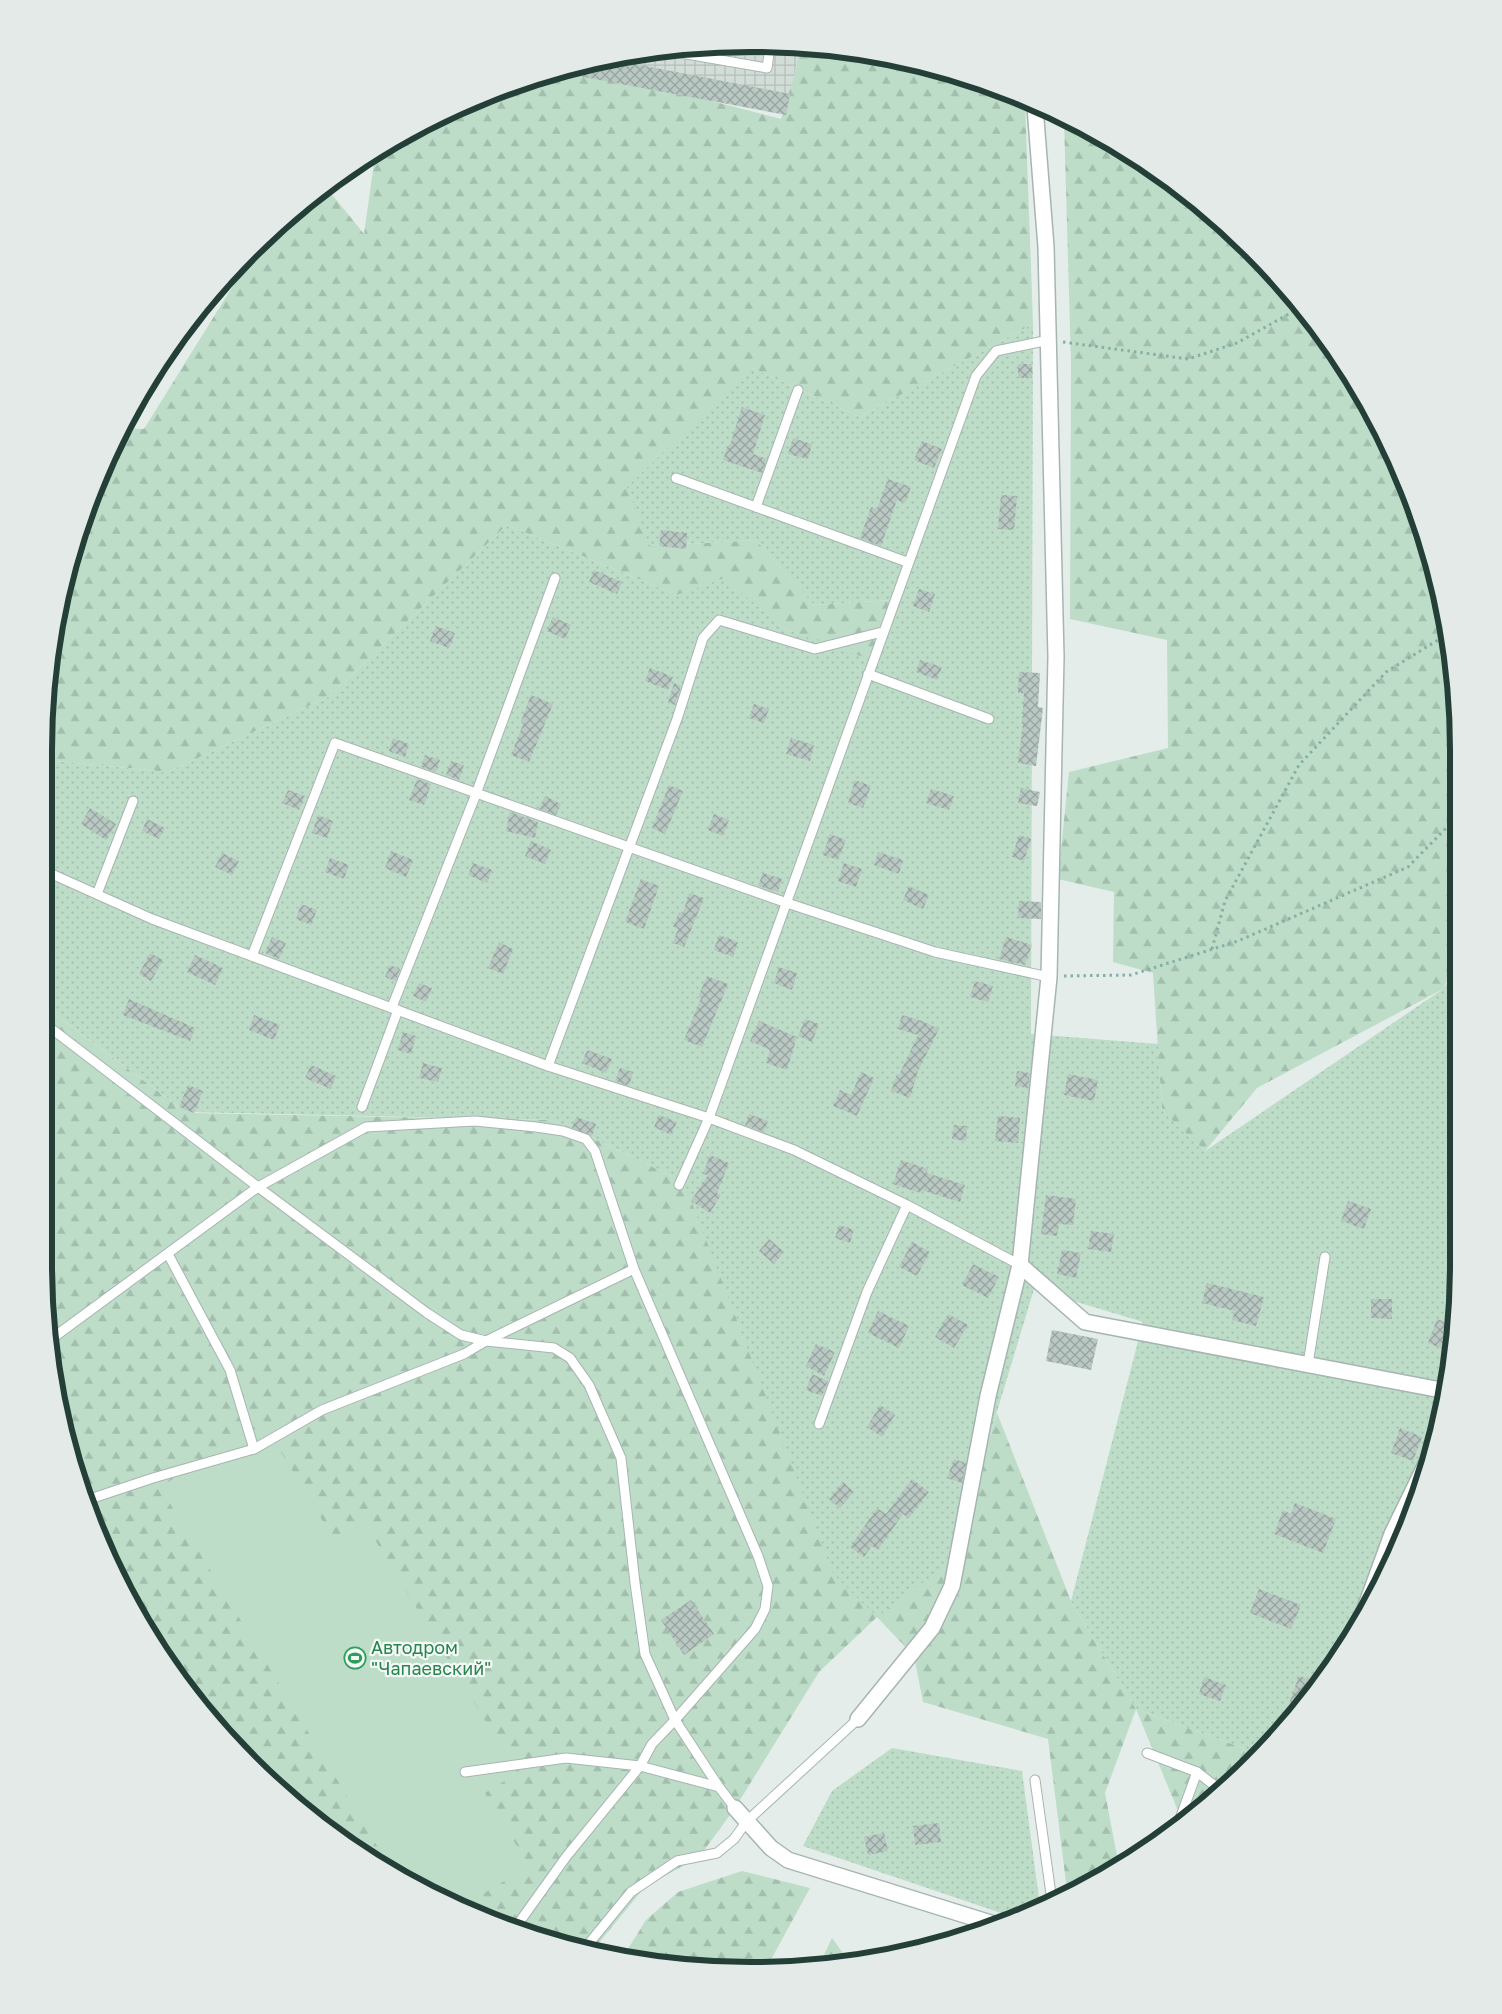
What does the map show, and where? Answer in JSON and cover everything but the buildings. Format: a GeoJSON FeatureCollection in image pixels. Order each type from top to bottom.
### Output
{"type":"FeatureCollection","features":[{"type":"Feature","properties":{"kind":"street"},"geometry":{"type":"LineString","coordinates":[[858,1719],[932,1628],[952,1586],[988,1396],[1020,1265],[1049,977],[1056,657],[1046,247],[1036,114]]}},
{"type":"Feature","properties":{"kind":"street"},"geometry":{"type":"LineString","coordinates":[[1020,1265],[1085,1322],[1438,1389]]}},
{"type":"Feature","properties":{"kind":"street"},"geometry":{"type":"LineString","coordinates":[[1383,1559],[1403,1510]]}},
{"type":"Feature","properties":{"kind":"street"},"geometry":{"type":"LineString","coordinates":[[736,1808],[771,1848],[788,1860],[984,1921]]}},
{"type":"Feature","properties":{"kind":"lane"},"geometry":{"type":"LineString","coordinates":[[693,55],[767,68],[769,53]]}},
{"type":"Feature","properties":{"kind":"lane"},"geometry":{"type":"LineString","coordinates":[[679,1185],[709,1118],[907,562],[976,376],[996,351],[1049,340]]}},
{"type":"Feature","properties":{"kind":"lane"},"geometry":{"type":"LineString","coordinates":[[756,507],[798,390]]}},
{"type":"Feature","properties":{"kind":"lane"},"geometry":{"type":"LineString","coordinates":[[676,478],[907,562]]}},
{"type":"Feature","properties":{"kind":"lane"},"geometry":{"type":"LineString","coordinates":[[362,1106],[395,1009],[555,578]]}},
{"type":"Feature","properties":{"kind":"lane"},"geometry":{"type":"LineString","coordinates":[[548,1066],[677,719],[703,638],[719,620],[815,649],[882,632]]}},
{"type":"Feature","properties":{"kind":"lane"},"geometry":{"type":"LineString","coordinates":[[868,674],[989,719]]}},
{"type":"Feature","properties":{"kind":"lane"},"geometry":{"type":"LineString","coordinates":[[252,956],[335,743],[787,903],[935,952],[1049,977]]}},
{"type":"Feature","properties":{"kind":"lane"},"geometry":{"type":"LineString","coordinates":[[96,894],[133,801]]}},
{"type":"Feature","properties":{"kind":"lane"},"geometry":{"type":"LineString","coordinates":[[52,875],[152,919],[548,1066],[709,1118],[794,1150],[907,1205],[1020,1265]]}},
{"type":"Feature","properties":{"kind":"lane"},"geometry":{"type":"LineString","coordinates":[[52,1029],[258,1187],[427,1313],[461,1335],[486,1341],[554,1348],[570,1358],[589,1385],[622,1458],[635,1583],[645,1654],[675,1720],[719,1787],[736,1808]]}},
{"type":"Feature","properties":{"kind":"lane"},"geometry":{"type":"LineString","coordinates":[[56,1336],[258,1187],[366,1127],[475,1122],[563,1131],[586,1139],[595,1151],[634,1269],[758,1556],[768,1586],[765,1609],[754,1628],[652,1744],[640,1766],[566,1856],[520,1922]]}},
{"type":"Feature","properties":{"kind":"lane"},"geometry":{"type":"LineString","coordinates":[[819,1424],[867,1292],[907,1205]]}},
{"type":"Feature","properties":{"kind":"lane"},"geometry":{"type":"LineString","coordinates":[[168,1254],[230,1370],[254,1449]]}},
{"type":"Feature","properties":{"kind":"lane"},"geometry":{"type":"LineString","coordinates":[[1308,1364],[1325,1257]]}},
{"type":"Feature","properties":{"kind":"lane"},"geometry":{"type":"LineString","coordinates":[[94,1498],[153,1478],[254,1449],[322,1410],[464,1354],[486,1341],[634,1269]]}},
{"type":"Feature","properties":{"kind":"lane"},"geometry":{"type":"LineString","coordinates":[[590,1942],[631,1892],[677,1861],[717,1852],[734,1839],[747,1821],[858,1719]]}},
{"type":"Feature","properties":{"kind":"lane"},"geometry":{"type":"LineString","coordinates":[[1147,1753],[1198,1772],[1215,1785]]}},
{"type":"Feature","properties":{"kind":"lane"},"geometry":{"type":"LineString","coordinates":[[465,1772],[566,1758],[640,1766],[719,1787]]}},
{"type":"Feature","properties":{"kind":"lane"},"geometry":{"type":"LineString","coordinates":[[1183,1811],[1198,1772]]}},
{"type":"Feature","properties":{"kind":"lane"},"geometry":{"type":"LineString","coordinates":[[1035,1780],[1051,1893]]}},
{"type":"Feature","properties":{"kind":"path"},"geometry":{"type":"LineString","coordinates":[[1049,340],[1188,359],[1237,342],[1293,311]]}},
{"type":"Feature","properties":{"kind":"path"},"geometry":{"type":"LineString","coordinates":[[1212,949],[1225,900],[1299,765],[1386,672],[1440,639]]}},
{"type":"Feature","properties":{"kind":"path"},"geometry":{"type":"LineString","coordinates":[[1049,977],[1130,975],[1238,941],[1408,867],[1450,824]]}},
{"type":"Feature","properties":{"kind":"shaded area"},"geometry":{"type":"Polygon","coordinates":[[[751,52],[798,54],[790,104],[608,68],[660,58],[705,54],[751,52]]]}},
{"type":"Feature","properties":{"kind":"green space"},"geometry":{"type":"Polygon","coordinates":[[[798,54],[842,58],[932,76],[976,90],[1025,109],[1033,324],[860,417],[752,368],[651,546],[756,540],[814,605],[892,600],[869,660],[785,629],[724,579],[677,595],[507,525],[330,696],[168,772],[52,761],[58,660],[66,615],[76,570],[106,484],[132,428],[144,429],[239,276],[290,226],[331,193],[364,234],[374,163],[442,125],[484,106],[570,76],[594,71],[781,119],[796,69],[798,54]]]}},
{"type":"Feature","properties":{"kind":"green space"},"geometry":{"type":"Polygon","coordinates":[[[1064,127],[1139,170],[1212,226],[1276,290],[1332,363],[1356,402],[1377,442],[1412,526],[1426,570],[1444,660],[1450,751],[1450,976],[1443,989],[1257,1088],[1205,1151],[1162,1111],[1153,973],[1113,962],[1114,892],[1058,879],[1069,772],[1168,748],[1167,640],[1070,619],[1071,363],[1064,127]]]}},
{"type":"Feature","properties":{"kind":"green space"},"geometry":{"type":"Polygon","coordinates":[[[1033,324],[1031,1034],[1158,1044],[1162,1111],[1205,1151],[1443,989],[1450,979],[1450,1263],[1448,1309],[1444,1354],[1426,1444],[1396,1530],[1356,1612],[1332,1651],[1305,1688],[1276,1724],[1251,1751],[1136,1709],[1071,1601],[1143,1322],[1034,1289],[952,1561],[877,1617],[834,1575],[684,1182],[551,1120],[186,1112],[52,1012],[52,761],[168,772],[330,696],[507,525],[677,595],[724,578],[785,629],[869,659],[891,600],[814,605],[756,540],[650,546],[627,487],[752,368],[860,417],[1033,324]]]}},
{"type":"Feature","properties":{"kind":"green space"},"geometry":{"type":"Polygon","coordinates":[[[52,1012],[179,1107],[194,1113],[551,1120],[684,1182],[952,1561],[997,1413],[1071,1601],[1136,1709],[1105,1793],[1117,1857],[1066,1886],[1048,1739],[923,1702],[914,1656],[877,1617],[819,1672],[735,1808],[700,1856],[644,1888],[598,1944],[570,1938],[526,1924],[442,1889],[402,1868],[363,1844],[290,1788],[226,1724],[170,1651],[146,1612],[106,1530],[76,1444],[66,1399],[58,1354],[52,1263],[52,1012]]]}},
{"type":"Feature","properties":{"kind":"green space","name":"Автодром \"Чапаевский\""},"geometry":{"type":"Polygon","coordinates":[[[264,1424],[336,1543],[366,1525],[517,1773],[485,1793],[529,1866],[470,1902],[442,1889],[384,1857],[160,1487],[264,1424]]]}},
{"type":"Feature","properties":{"kind":"green space"},"geometry":{"type":"Polygon","coordinates":[[[1136,1709],[1251,1751],[1212,1788],[1179,1814],[1136,1709]]]}},
{"type":"Feature","properties":{"kind":"green space"},"geometry":{"type":"Polygon","coordinates":[[[892,1748],[1022,1771],[1039,1898],[1003,1914],[803,1846],[832,1791],[892,1748]]]}},
{"type":"Feature","properties":{"kind":"green space"},"geometry":{"type":"Polygon","coordinates":[[[742,1871],[810,1888],[770,1961],[705,1960],[660,1956],[627,1950],[646,1920],[678,1892],[742,1871]]]}},
{"type":"Feature","properties":{"kind":"green space"},"geometry":{"type":"Polygon","coordinates":[[[832,1938],[845,1956],[842,1956],[822,1958],[832,1938]]]}},
{"type":"Feature","properties":{"kind":"place","name":"Автодром \"Чапаевский\""},"geometry":{"type":"Point","coordinates":[355,1658]}}]}
